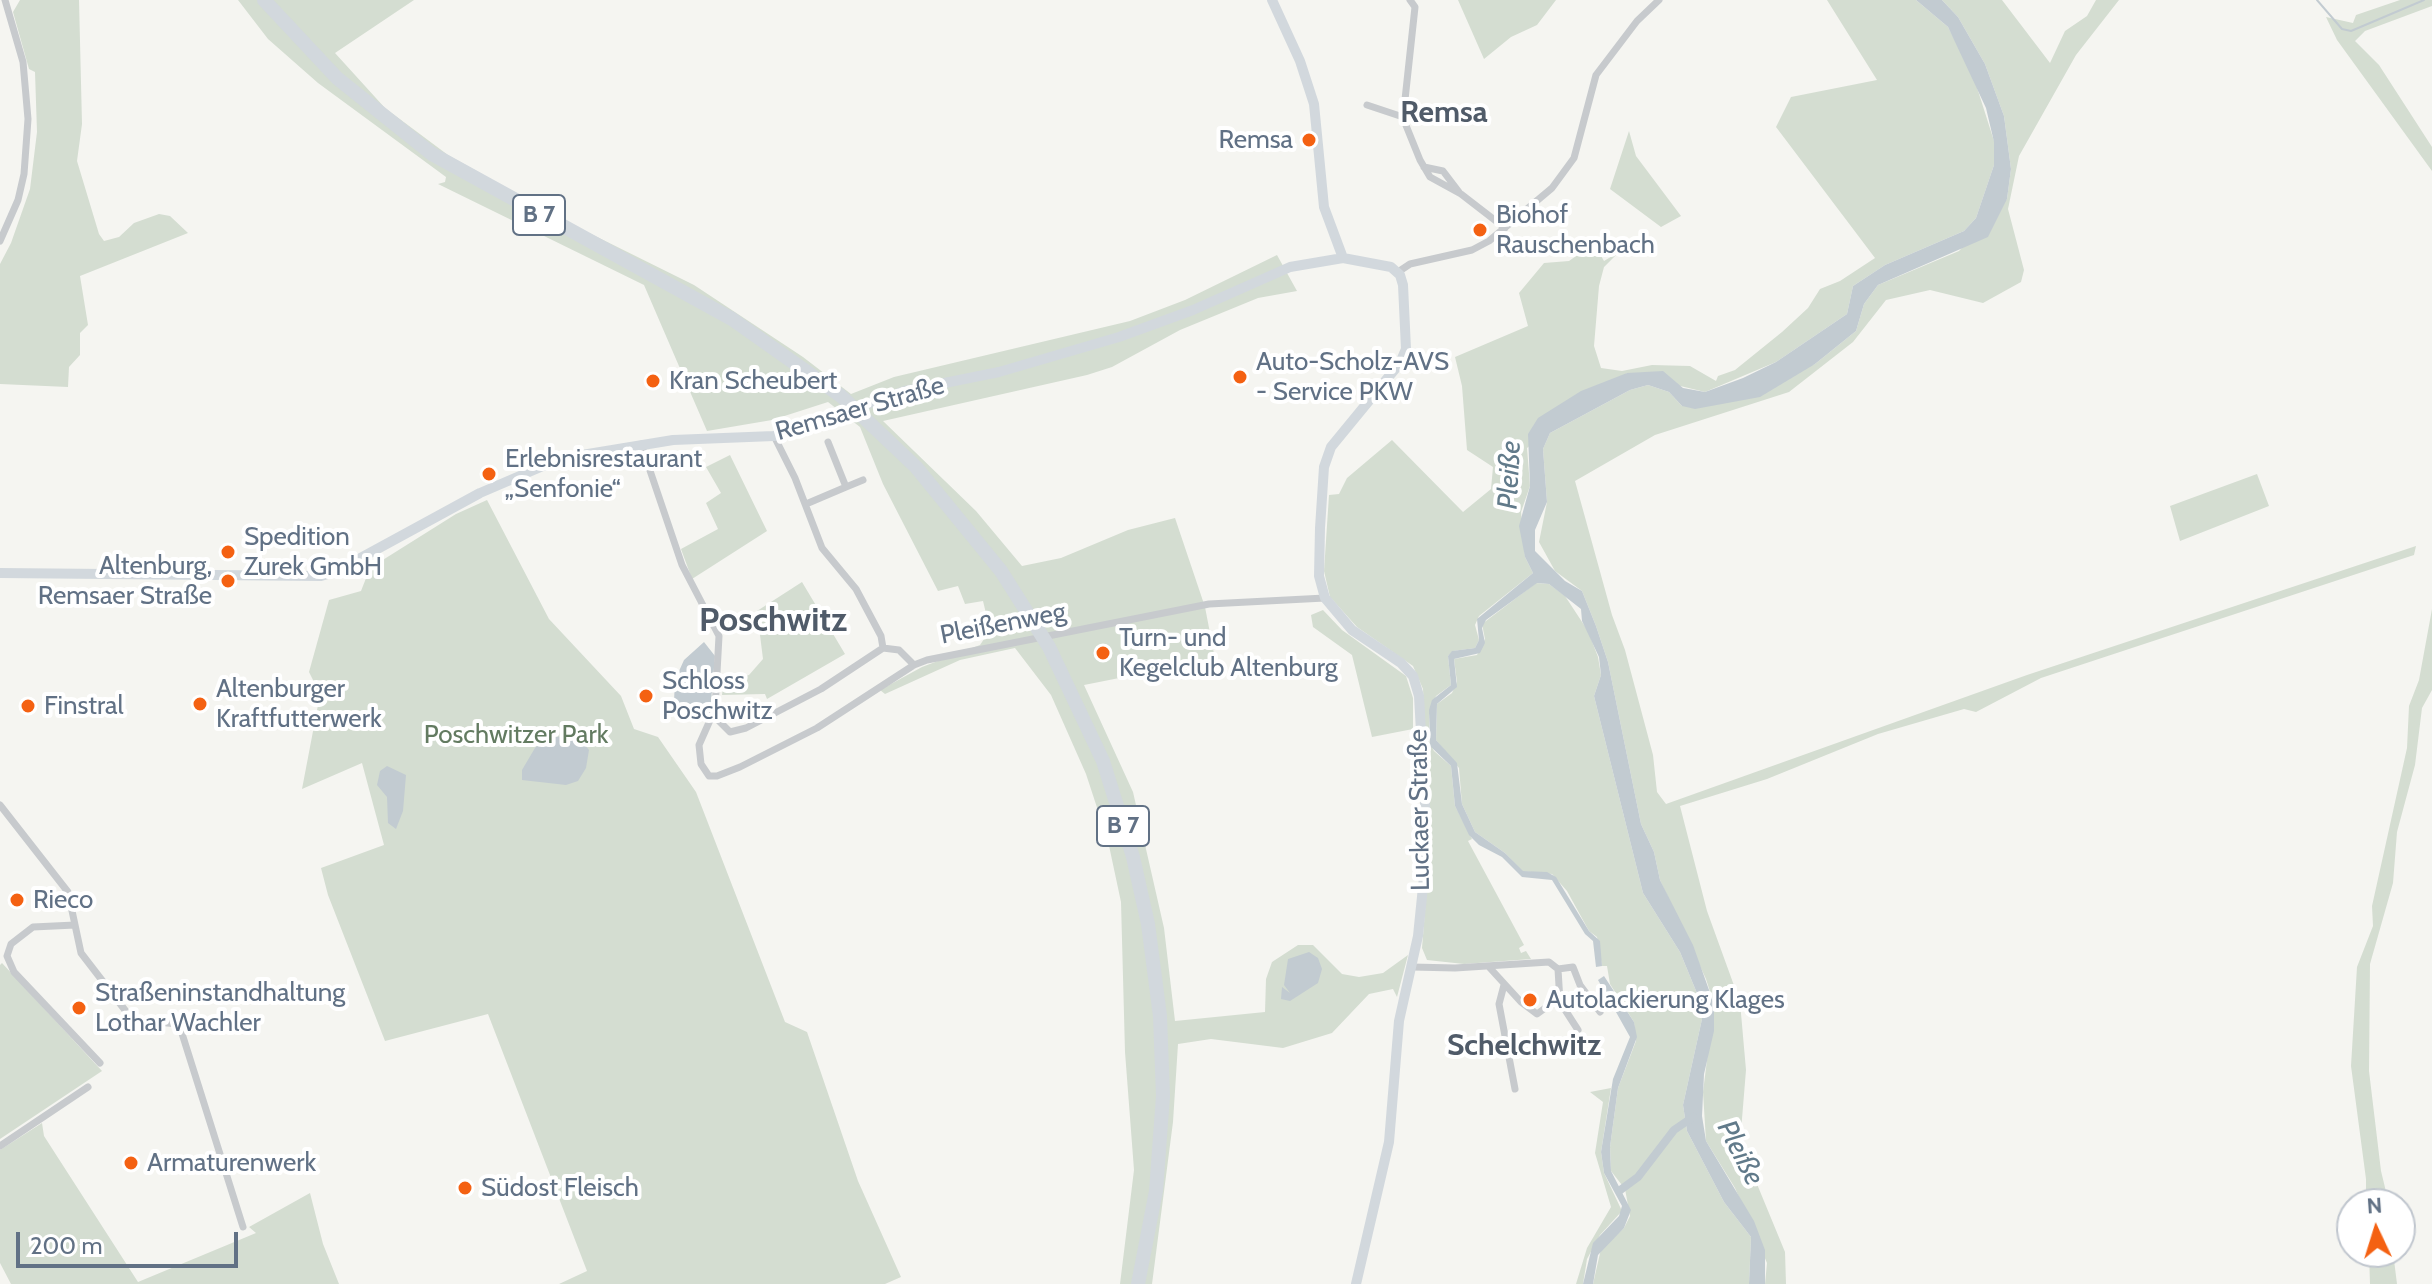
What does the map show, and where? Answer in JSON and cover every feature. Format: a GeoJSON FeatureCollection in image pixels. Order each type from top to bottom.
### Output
{"type":"FeatureCollection","features":[{"type":"Feature","properties":{"kind":"highway","name":"B 7"},"geometry":{"type":"LineString","coordinates":[[264,0],[337,78],[432,154],[719,312],[841,396],[953,508],[1035,622],[1103,761],[1133,857],[1148,924],[1162,1050],[1156,1191],[1138,1284]]}},
{"type":"Feature","properties":{"kind":"street"},"geometry":{"type":"LineString","coordinates":[[0,241],[14,211],[24,174],[28,119],[23,62],[5,0]]}},
{"type":"Feature","properties":{"kind":"street"},"geometry":{"type":"LineString","coordinates":[[1272,0],[1300,61],[1314,104],[1324,207],[1343,258],[1366,259],[1398,272]]}},
{"type":"Feature","properties":{"kind":"street"},"geometry":{"type":"LineString","coordinates":[[1410,0],[1415,7],[1403,117],[1424,167],[1443,171],[1461,194],[1505,228]]}},
{"type":"Feature","properties":{"kind":"street"},"geometry":{"type":"LineString","coordinates":[[1398,272],[1410,264],[1472,250],[1505,228],[1565,174],[1574,158],[1596,75],[1637,21],[1659,0]]}},
{"type":"Feature","properties":{"kind":"street"},"geometry":{"type":"LineString","coordinates":[[1367,105],[1403,117]]}},
{"type":"Feature","properties":{"kind":"street","name":"Remsaer Straße"},"geometry":{"type":"LineString","coordinates":[[0,573],[321,576],[335,572],[510,479],[582,455],[693,438],[774,436],[905,391],[999,372],[1119,337],[1193,310],[1290,267],[1343,258]]}},
{"type":"Feature","properties":{"kind":"street"},"geometry":{"type":"LineString","coordinates":[[1325,598],[1319,576],[1324,467],[1336,437],[1390,377],[1406,349],[1404,298],[1398,272]]}},
{"type":"Feature","properties":{"kind":"street"},"geometry":{"type":"LineString","coordinates":[[774,436],[806,504],[822,548],[856,589],[881,636],[883,648]]}},
{"type":"Feature","properties":{"kind":"street"},"geometry":{"type":"LineString","coordinates":[[828,442],[846,487]]}},
{"type":"Feature","properties":{"kind":"street"},"geometry":{"type":"LineString","coordinates":[[641,444],[682,565],[716,626],[719,659],[712,714],[730,732],[746,728],[821,689],[883,648],[899,650],[914,665]]}},
{"type":"Feature","properties":{"kind":"street"},"geometry":{"type":"LineString","coordinates":[[806,504],[863,480]]}},
{"type":"Feature","properties":{"kind":"street","name":"Luckaer Straße"},"geometry":{"type":"LineString","coordinates":[[1325,598],[1352,630],[1401,663],[1413,676],[1419,696],[1425,849],[1412,967],[1399,1021],[1385,1169],[1356,1284]]}},
{"type":"Feature","properties":{"kind":"street","name":"Pleißenweg"},"geometry":{"type":"LineString","coordinates":[[712,714],[699,745],[701,764],[709,776],[717,776],[817,728],[914,665],[982,647],[1209,604],[1325,598]]}},
{"type":"Feature","properties":{"kind":"street"},"geometry":{"type":"LineString","coordinates":[[0,805],[68,892],[81,953],[128,1014],[144,1021],[179,1024],[243,1227]]}},
{"type":"Feature","properties":{"kind":"street"},"geometry":{"type":"LineString","coordinates":[[75,925],[42,924],[27,930],[7,950],[8,963],[100,1063]]}},
{"type":"Feature","properties":{"kind":"street"},"geometry":{"type":"LineString","coordinates":[[1412,967],[1489,967],[1549,962],[1558,969],[1573,967],[1580,985],[1600,1012]]}},
{"type":"Feature","properties":{"kind":"street"},"geometry":{"type":"LineString","coordinates":[[1489,967],[1537,1014],[1559,998]]}},
{"type":"Feature","properties":{"kind":"street"},"geometry":{"type":"LineString","coordinates":[[1558,969],[1559,998],[1578,1030]]}},
{"type":"Feature","properties":{"kind":"street"},"geometry":{"type":"LineString","coordinates":[[1504,985],[1499,1004],[1515,1089]]}},
{"type":"Feature","properties":{"kind":"street"},"geometry":{"type":"LineString","coordinates":[[0,1146],[88,1087]]}},
{"type":"Feature","properties":{"kind":"green space"},"geometry":{"type":"Polygon","coordinates":[[[20,0],[79,0],[82,124],[77,161],[99,234],[104,241],[119,237],[134,223],[159,214],[170,216],[188,233],[80,276],[88,325],[80,333],[80,355],[69,367],[68,387],[0,384],[0,264],[11,243],[30,189],[37,132],[35,72],[29,69],[13,12],[20,0]]]}},
{"type":"Feature","properties":{"kind":"green space"},"geometry":{"type":"Polygon","coordinates":[[[238,0],[414,0],[335,53],[385,108],[448,155],[567,222],[694,285],[803,357],[851,394],[894,377],[1130,321],[1185,300],[1277,255],[1297,291],[1258,298],[1180,330],[1112,367],[1087,375],[883,421],[976,511],[1022,566],[1061,558],[1128,530],[1175,518],[1205,607],[1215,659],[1084,685],[1133,792],[1164,928],[1175,1021],[1265,1012],[1266,979],[1272,962],[1298,945],[1313,945],[1342,974],[1359,977],[1383,973],[1408,955],[1397,997],[1393,989],[1369,994],[1332,1033],[1283,1048],[1211,1039],[1178,1044],[1173,1122],[1152,1284],[1120,1284],[1134,1170],[1125,1052],[1121,902],[1108,841],[1086,774],[1051,695],[1015,648],[960,660],[885,694],[880,690],[922,667],[980,645],[990,630],[983,601],[965,604],[958,586],[938,591],[883,484],[860,427],[828,402],[772,420],[707,431],[644,285],[438,184],[445,182],[446,177],[318,83],[268,39],[238,0]]]}},
{"type":"Feature","properties":{"kind":"green space"},"geometry":{"type":"Polygon","coordinates":[[[1458,0],[1556,0],[1537,25],[1511,37],[1484,59],[1458,0]]]}},
{"type":"Feature","properties":{"kind":"green space"},"geometry":{"type":"Polygon","coordinates":[[[1827,0],[1916,0],[1948,27],[1973,75],[1994,141],[1994,165],[1976,218],[1964,231],[1885,265],[1853,286],[1847,314],[1776,362],[1705,392],[1627,373],[1527,448],[1530,486],[1521,512],[1525,557],[1533,573],[1479,616],[1475,625],[1479,640],[1475,648],[1453,651],[1448,656],[1451,685],[1436,696],[1429,716],[1429,741],[1434,751],[1451,766],[1455,806],[1472,839],[1468,841],[1524,945],[1519,948],[1521,953],[1526,951],[1531,959],[1464,964],[1427,960],[1422,948],[1430,849],[1423,689],[1413,666],[1357,627],[1330,597],[1324,571],[1329,495],[1339,494],[1347,478],[1392,440],[1463,512],[1491,489],[1493,467],[1467,450],[1462,386],[1455,357],[1528,326],[1519,293],[1544,263],[1569,261],[1579,254],[1600,254],[1604,261],[1619,252],[1604,267],[1599,286],[1594,346],[1601,368],[1622,371],[1652,365],[1690,366],[1716,381],[1718,376],[1735,370],[1782,332],[1808,308],[1820,289],[1840,281],[1875,258],[1776,127],[1791,97],[1877,80],[1827,0]]]}},
{"type":"Feature","properties":{"kind":"green space"},"geometry":{"type":"Polygon","coordinates":[[[1942,0],[2002,0],[2050,63],[2065,31],[2087,16],[2096,0],[2119,0],[2076,55],[2019,156],[2008,209],[2024,270],[2021,282],[1983,303],[1930,290],[1886,300],[1853,342],[1789,392],[1655,435],[1575,481],[1653,755],[1657,792],[1666,804],[2027,675],[2416,546],[2414,555],[2041,678],[1976,712],[1964,709],[1878,734],[1767,779],[1680,806],[1707,911],[1740,1002],[1746,1070],[1741,1131],[1745,1155],[1785,1252],[1786,1284],[1765,1284],[1767,1263],[1735,1188],[1706,1141],[1703,1092],[1714,1004],[1706,979],[1660,880],[1654,852],[1641,824],[1608,662],[1596,626],[1582,591],[1555,571],[1539,542],[1547,502],[1543,449],[1550,433],[1630,390],[1648,385],[1669,392],[1682,406],[1815,364],[1856,331],[1864,304],[1878,285],[1959,251],[2007,199],[2011,169],[2004,116],[1985,64],[1958,17],[1942,0]]]}},
{"type":"Feature","properties":{"kind":"green space"},"geometry":{"type":"Polygon","coordinates":[[[2400,0],[2432,0],[2432,6],[2365,31],[2355,41],[2379,65],[2432,147],[2432,171],[2337,40],[2326,17],[2353,23],[2356,15],[2400,0]]]}},
{"type":"Feature","properties":{"kind":"green space"},"geometry":{"type":"Polygon","coordinates":[[[1629,131],[1636,156],[1681,216],[1661,227],[1610,189],[1629,131]]]}},
{"type":"Feature","properties":{"kind":"green space"},"geometry":{"type":"Polygon","coordinates":[[[730,455],[767,531],[692,579],[681,549],[718,529],[706,503],[721,493],[706,467],[730,455]]]}},
{"type":"Feature","properties":{"kind":"green space"},"geometry":{"type":"Polygon","coordinates":[[[2257,474],[2269,506],[2180,541],[2170,506],[2257,474]]]}},
{"type":"Feature","properties":{"kind":"green space","name":"Poschwitzer Park"},"geometry":{"type":"Polygon","coordinates":[[[487,500],[549,619],[621,696],[634,729],[658,737],[696,792],[785,1022],[807,1032],[858,1181],[901,1277],[885,1284],[559,1284],[587,1271],[488,1014],[385,1041],[328,895],[321,868],[384,845],[362,763],[302,789],[318,705],[318,690],[309,672],[329,600],[361,591],[370,568],[456,514],[487,500]]]}},
{"type":"Feature","properties":{"kind":"green space"},"geometry":{"type":"Polygon","coordinates":[[[802,582],[845,654],[767,699],[765,694],[722,695],[724,679],[749,675],[763,659],[757,611],[802,582]]]}},
{"type":"Feature","properties":{"kind":"green space"},"geometry":{"type":"Polygon","coordinates":[[[1536,583],[1549,584],[1565,596],[1588,631],[1598,657],[1601,675],[1594,696],[1643,893],[1680,952],[1701,1003],[1702,1019],[1683,1105],[1687,1131],[1724,1202],[1751,1237],[1749,1284],[1593,1284],[1601,1249],[1624,1228],[1630,1216],[1625,1189],[1611,1171],[1610,1147],[1618,1088],[1636,1041],[1634,1022],[1610,984],[1607,966],[1602,966],[1597,937],[1589,931],[1567,891],[1552,874],[1522,871],[1505,853],[1475,832],[1462,804],[1459,768],[1436,740],[1437,704],[1452,693],[1457,682],[1454,659],[1477,655],[1485,639],[1482,624],[1536,583]]]}},
{"type":"Feature","properties":{"kind":"green space"},"geometry":{"type":"Polygon","coordinates":[[[2432,609],[2432,690],[2422,708],[2415,765],[2397,832],[2393,883],[2370,964],[2369,1071],[2385,1188],[2366,1188],[2351,1066],[2357,967],[2373,926],[2372,906],[2407,748],[2409,706],[2419,680],[2432,609]]]}},
{"type":"Feature","properties":{"kind":"green space"},"geometry":{"type":"Polygon","coordinates":[[[1323,610],[1342,630],[1406,676],[1413,698],[1413,729],[1372,737],[1352,655],[1313,627],[1311,615],[1323,610]]]}},
{"type":"Feature","properties":{"kind":"green space"},"geometry":{"type":"Polygon","coordinates":[[[2,963],[102,1071],[0,1139],[0,965],[2,963]]]}},
{"type":"Feature","properties":{"kind":"green space"},"geometry":{"type":"Polygon","coordinates":[[[1611,1088],[1601,1152],[1604,1173],[1622,1211],[1600,1235],[1587,1259],[1583,1284],[1576,1284],[1587,1248],[1611,1207],[1595,1153],[1603,1102],[1590,1092],[1611,1088]]]}},
{"type":"Feature","properties":{"kind":"green space"},"geometry":{"type":"Polygon","coordinates":[[[42,1123],[44,1136],[138,1282],[256,1233],[249,1227],[310,1193],[323,1244],[339,1284],[11,1284],[0,1263],[0,1150],[42,1123]]]}},
{"type":"Feature","properties":{"kind":"green space"},"geometry":{"type":"Polygon","coordinates":[[[2370,1268],[2395,1268],[2397,1284],[2370,1284],[2370,1268]]]}},
{"type":"Feature","properties":{"kind":"shaded area"},"geometry":{"type":"Polygon","coordinates":[[[1916,0],[1942,0],[1958,17],[1985,64],[2004,116],[2011,169],[2007,199],[1988,237],[1878,285],[1864,304],[1856,331],[1815,364],[1760,397],[1695,409],[1682,406],[1669,392],[1648,385],[1630,390],[1550,433],[1543,449],[1547,502],[1535,530],[1535,551],[1565,581],[1582,591],[1596,626],[1608,662],[1641,824],[1654,852],[1660,880],[1693,945],[1714,1004],[1714,1031],[1704,1074],[1702,1116],[1706,1141],[1754,1221],[1765,1250],[1765,1284],[1749,1284],[1751,1237],[1724,1202],[1687,1131],[1683,1105],[1702,1019],[1701,1003],[1680,952],[1643,893],[1594,696],[1601,675],[1599,657],[1582,621],[1581,609],[1549,584],[1537,583],[1486,620],[1482,628],[1485,643],[1480,653],[1454,659],[1457,687],[1437,704],[1436,740],[1457,763],[1462,804],[1475,832],[1505,853],[1523,871],[1547,872],[1556,877],[1589,931],[1600,941],[1602,966],[1596,967],[1593,941],[1585,934],[1552,880],[1522,877],[1502,857],[1479,845],[1469,835],[1455,806],[1451,766],[1430,746],[1429,710],[1432,700],[1451,685],[1448,656],[1452,651],[1475,648],[1479,640],[1477,619],[1533,573],[1525,557],[1519,526],[1530,486],[1528,434],[1538,418],[1581,391],[1627,373],[1663,371],[1683,388],[1705,392],[1743,378],[1776,362],[1847,314],[1853,286],[1885,265],[1964,231],[1976,218],[1994,165],[1994,142],[1986,108],[1948,27],[1916,0]]]}},
{"type":"Feature","properties":{"kind":"shaded area"},"geometry":{"type":"Polygon","coordinates":[[[704,642],[715,656],[713,680],[708,679],[707,685],[712,689],[711,705],[702,715],[688,715],[674,701],[675,680],[684,660],[704,642]]]}},
{"type":"Feature","properties":{"kind":"shaded area"},"geometry":{"type":"Polygon","coordinates":[[[563,736],[580,739],[589,750],[586,768],[578,781],[566,785],[522,780],[522,770],[535,748],[544,739],[563,736]]]}},
{"type":"Feature","properties":{"kind":"shaded area"},"geometry":{"type":"Polygon","coordinates":[[[387,766],[406,775],[403,811],[396,829],[388,823],[387,797],[377,785],[380,771],[387,766]]]}},
{"type":"Feature","properties":{"kind":"shaded area"},"geometry":{"type":"Polygon","coordinates":[[[1309,952],[1318,958],[1322,969],[1318,983],[1290,1001],[1281,999],[1282,987],[1290,993],[1284,985],[1288,959],[1309,952]]]}},
{"type":"Feature","properties":{"kind":"shaded area"},"geometry":{"type":"Polygon","coordinates":[[[1604,976],[1634,1022],[1637,1037],[1618,1088],[1610,1147],[1611,1171],[1631,1210],[1624,1228],[1598,1255],[1593,1284],[1583,1284],[1593,1243],[1619,1216],[1622,1206],[1604,1173],[1601,1152],[1613,1079],[1630,1037],[1598,980],[1604,976]]]}},
{"type":"Feature","properties":{"kind":"waterway"},"geometry":{"type":"LineString","coordinates":[[2317,0],[2342,29],[2351,31],[2424,0]]}},
{"type":"Feature","properties":{"kind":"waterway"},"geometry":{"type":"LineString","coordinates":[[1619,1191],[1638,1177],[1674,1130],[1693,1117]]}},
{"type":"Feature","properties":{"kind":"place","name":"Remsa"},"geometry":{"type":"Point","coordinates":[1309,140]}},
{"type":"Feature","properties":{"kind":"place","name":"Biohof Rauschenbach"},"geometry":{"type":"Point","coordinates":[1480,230]}},
{"type":"Feature","properties":{"kind":"place","name":"Auto-Scholz-AVS - Service PKW"},"geometry":{"type":"Point","coordinates":[1240,377]}},
{"type":"Feature","properties":{"kind":"place","name":"Kran Scheubert"},"geometry":{"type":"Point","coordinates":[653,381]}},
{"type":"Feature","properties":{"kind":"place","name":"Erlebnisrestaurant „Senfonie“"},"geometry":{"type":"Point","coordinates":[489,474]}},
{"type":"Feature","properties":{"kind":"place","name":"Spedition Zurek GmbH"},"geometry":{"type":"Point","coordinates":[228,552]}},
{"type":"Feature","properties":{"kind":"place","name":"Altenburg, Remsaer Straße"},"geometry":{"type":"Point","coordinates":[228,581]}},
{"type":"Feature","properties":{"kind":"place","name":"Turn- und Kegelclub Altenburg"},"geometry":{"type":"Point","coordinates":[1103,653]}},
{"type":"Feature","properties":{"kind":"place","name":"Schloss Poschwitz"},"geometry":{"type":"Point","coordinates":[646,696]}},
{"type":"Feature","properties":{"kind":"place","name":"Altenburger Kraftfutterwerk"},"geometry":{"type":"Point","coordinates":[200,704]}},
{"type":"Feature","properties":{"kind":"place","name":"Finstral"},"geometry":{"type":"Point","coordinates":[28,706]}},
{"type":"Feature","properties":{"kind":"place","name":"Rieco"},"geometry":{"type":"Point","coordinates":[17,900]}},
{"type":"Feature","properties":{"kind":"place","name":"Autolackierung Klages"},"geometry":{"type":"Point","coordinates":[1530,1000]}},
{"type":"Feature","properties":{"kind":"place","name":"Straßeninstandhaltung Lothar Wachler"},"geometry":{"type":"Point","coordinates":[79,1008]}},
{"type":"Feature","properties":{"kind":"place","name":"Armaturenwerk"},"geometry":{"type":"Point","coordinates":[131,1163]}},
{"type":"Feature","properties":{"kind":"place","name":"Südost Fleisch"},"geometry":{"type":"Point","coordinates":[465,1188]}},
{"type":"Feature","properties":{"kind":"district","name":"Remsa"},"geometry":{"type":"Point","coordinates":[1444,113]}},
{"type":"Feature","properties":{"kind":"district","name":"Poschwitz"},"geometry":{"type":"Point","coordinates":[773,621]}},
{"type":"Feature","properties":{"kind":"district","name":"Schelchwitz"},"geometry":{"type":"Point","coordinates":[1524,1046]}},
{"type":"Feature","properties":{"kind":"water label","name":"Pleiße"},"geometry":{"type":"Point","coordinates":[1510,475]}},
{"type":"Feature","properties":{"kind":"water label","name":"Pleiße"},"geometry":{"type":"Point","coordinates":[1740,1153]}}]}
